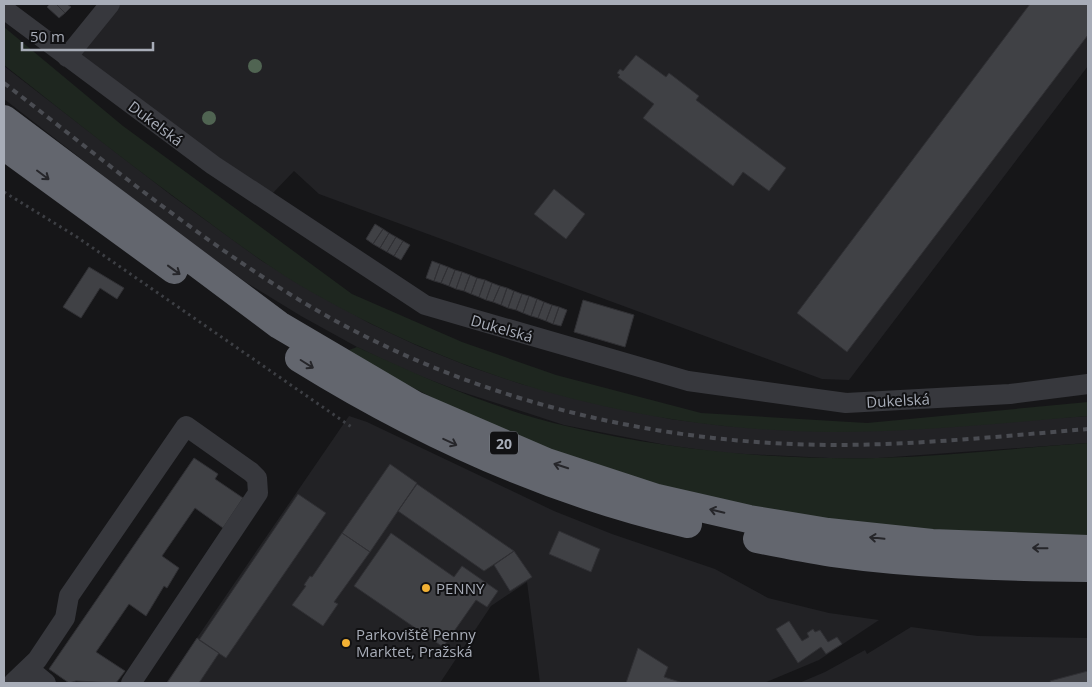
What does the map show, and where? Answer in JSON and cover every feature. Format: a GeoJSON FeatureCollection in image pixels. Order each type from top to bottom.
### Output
{"type":"FeatureCollection","features":[{"type":"Feature","properties":{"kind":"highway","name":"20"},"geometry":{"type":"LineString","coordinates":[[4,119],[278,325],[415,405],[547,462],[657,498],[749,519],[828,532],[932,543],[1088,549]]}},
{"type":"Feature","properties":{"kind":"highway","name":"20"},"geometry":{"type":"LineString","coordinates":[[4,146],[277,345],[344,386],[452,444],[552,483],[646,514],[739,536],[832,553],[974,565],[1088,568]]}},
{"type":"Feature","properties":{"kind":"street"},"geometry":{"type":"LineString","coordinates":[[67,57],[110,4]]}},
{"type":"Feature","properties":{"kind":"street","name":"Dukelská"},"geometry":{"type":"LineString","coordinates":[[4,9],[213,165],[425,305],[688,381],[846,403],[1010,394],[1088,384]]}},
{"type":"Feature","properties":{"kind":"street"},"geometry":{"type":"LineString","coordinates":[[13,683],[29,669],[65,618],[69,596],[186,426],[251,472],[257,478],[258,493],[131,683]]}},
{"type":"Feature","properties":{"kind":"street"},"geometry":{"type":"LineString","coordinates":[[29,669],[46,683]]}},
{"type":"Feature","properties":{"kind":"path"},"geometry":{"type":"LineString","coordinates":[[4,192],[77,237],[353,428]]}},
{"type":"Feature","properties":{"kind":"shaded area"},"geometry":{"type":"Polygon","coordinates":[[[106,4],[1088,4],[1088,66],[849,380],[822,379],[319,194],[294,171],[272,194],[188,136],[72,48],[106,4]]]}},
{"type":"Feature","properties":{"kind":"shaded area"},"geometry":{"type":"Polygon","coordinates":[[[4,27],[123,126],[352,294],[462,342],[556,375],[701,413],[867,423],[1088,402],[1088,416],[960,427],[897,430],[833,432],[765,430],[697,423],[631,412],[565,397],[501,377],[438,354],[376,326],[315,294],[273,269],[130,164],[4,65],[4,27]]]}},
{"type":"Feature","properties":{"kind":"shaded area"},"geometry":{"type":"Polygon","coordinates":[[[4,66],[171,195],[262,261],[369,323],[418,346],[468,366],[521,384],[670,419],[726,426],[864,431],[1088,416],[1088,443],[879,458],[829,458],[724,453],[666,445],[564,425],[459,391],[407,371],[357,347],[247,283],[155,216],[4,99],[4,66]]]}},
{"type":"Feature","properties":{"kind":"shaded area"},"geometry":{"type":"Polygon","coordinates":[[[357,347],[486,402],[539,419],[604,434],[720,452],[798,457],[877,458],[956,454],[1088,443],[1088,537],[961,534],[837,523],[719,501],[593,466],[472,418],[344,352],[357,347]]]}},
{"type":"Feature","properties":{"kind":"shaded area"},"geometry":{"type":"Polygon","coordinates":[[[349,416],[367,422],[554,511],[612,534],[715,569],[768,598],[829,613],[879,620],[819,660],[764,683],[540,683],[527,582],[491,606],[440,683],[166,683],[349,416]]]}},
{"type":"Feature","properties":{"kind":"shaded area"},"geometry":{"type":"Polygon","coordinates":[[[911,627],[978,636],[1088,638],[1088,683],[799,683],[825,672],[865,650],[867,654],[911,627]]]}},
{"type":"Feature","properties":{"kind":"building"},"geometry":{"type":"Polygon","coordinates":[[[50,4],[56,4],[65,13],[59,18],[47,7],[50,4]]]}},
{"type":"Feature","properties":{"kind":"building"},"geometry":{"type":"Polygon","coordinates":[[[56,4],[67,4],[71,7],[65,13],[56,4]]]}},
{"type":"Feature","properties":{"kind":"building"},"geometry":{"type":"Polygon","coordinates":[[[1030,4],[1088,4],[1088,35],[847,352],[797,313],[1030,4]]]}},
{"type":"Feature","properties":{"kind":"building"},"geometry":{"type":"Polygon","coordinates":[[[636,55],[666,77],[669,73],[699,96],[696,100],[786,168],[769,191],[743,172],[733,186],[643,118],[654,104],[618,77],[620,75],[617,73],[620,69],[623,71],[636,55]]]}},
{"type":"Feature","properties":{"kind":"building"},"geometry":{"type":"Polygon","coordinates":[[[554,189],[585,214],[566,239],[534,214],[554,189]]]}},
{"type":"Feature","properties":{"kind":"building"},"geometry":{"type":"Polygon","coordinates":[[[375,224],[383,229],[373,244],[366,239],[375,224]]]}},
{"type":"Feature","properties":{"kind":"building"},"geometry":{"type":"Polygon","coordinates":[[[383,229],[389,233],[380,248],[373,244],[383,229]]]}},
{"type":"Feature","properties":{"kind":"building"},"geometry":{"type":"Polygon","coordinates":[[[389,233],[396,237],[387,252],[380,248],[389,233]]]}},
{"type":"Feature","properties":{"kind":"building"},"geometry":{"type":"Polygon","coordinates":[[[396,237],[403,241],[394,256],[387,252],[396,237]]]}},
{"type":"Feature","properties":{"kind":"building"},"geometry":{"type":"Polygon","coordinates":[[[403,241],[410,245],[401,260],[394,256],[403,241]]]}},
{"type":"Feature","properties":{"kind":"building"},"geometry":{"type":"Polygon","coordinates":[[[432,261],[440,264],[434,281],[426,278],[432,261]]]}},
{"type":"Feature","properties":{"kind":"building"},"geometry":{"type":"Polygon","coordinates":[[[440,264],[448,267],[441,283],[434,281],[440,264]]]}},
{"type":"Feature","properties":{"kind":"building"},"geometry":{"type":"Polygon","coordinates":[[[89,267],[124,288],[117,299],[100,288],[81,318],[63,307],[89,267]]]}},
{"type":"Feature","properties":{"kind":"building"},"geometry":{"type":"Polygon","coordinates":[[[448,267],[455,270],[449,286],[441,283],[448,267]]]}},
{"type":"Feature","properties":{"kind":"building"},"geometry":{"type":"Polygon","coordinates":[[[455,270],[462,272],[456,289],[449,286],[455,270]]]}},
{"type":"Feature","properties":{"kind":"building"},"geometry":{"type":"Polygon","coordinates":[[[462,272],[470,275],[464,291],[456,289],[462,272]]]}},
{"type":"Feature","properties":{"kind":"building"},"geometry":{"type":"Polygon","coordinates":[[[470,275],[477,278],[471,294],[464,291],[470,275]]]}},
{"type":"Feature","properties":{"kind":"building"},"geometry":{"type":"Polygon","coordinates":[[[477,278],[485,280],[479,297],[471,294],[477,278]]]}},
{"type":"Feature","properties":{"kind":"building"},"geometry":{"type":"Polygon","coordinates":[[[485,280],[492,283],[486,300],[479,297],[485,280]]]}},
{"type":"Feature","properties":{"kind":"building"},"geometry":{"type":"Polygon","coordinates":[[[492,283],[500,286],[493,302],[486,300],[492,283]]]}},
{"type":"Feature","properties":{"kind":"building"},"geometry":{"type":"Polygon","coordinates":[[[500,286],[507,288],[501,305],[493,302],[500,286]]]}},
{"type":"Feature","properties":{"kind":"building"},"geometry":{"type":"Polygon","coordinates":[[[507,288],[514,291],[508,308],[501,305],[507,288]]]}},
{"type":"Feature","properties":{"kind":"building"},"geometry":{"type":"Polygon","coordinates":[[[514,291],[522,294],[516,310],[508,308],[514,291]]]}},
{"type":"Feature","properties":{"kind":"building"},"geometry":{"type":"Polygon","coordinates":[[[522,294],[529,296],[523,313],[516,310],[522,294]]]}},
{"type":"Feature","properties":{"kind":"building"},"geometry":{"type":"Polygon","coordinates":[[[529,296],[537,299],[531,316],[523,313],[529,296]]]}},
{"type":"Feature","properties":{"kind":"building"},"geometry":{"type":"Polygon","coordinates":[[[537,299],[544,302],[538,318],[531,316],[537,299]]]}},
{"type":"Feature","properties":{"kind":"building"},"geometry":{"type":"Polygon","coordinates":[[[583,300],[634,315],[625,347],[574,332],[583,300]]]}},
{"type":"Feature","properties":{"kind":"building"},"geometry":{"type":"Polygon","coordinates":[[[544,302],[552,305],[546,321],[538,318],[544,302]]]}},
{"type":"Feature","properties":{"kind":"building"},"geometry":{"type":"Polygon","coordinates":[[[552,305],[559,307],[553,324],[546,321],[552,305]]]}},
{"type":"Feature","properties":{"kind":"building"},"geometry":{"type":"Polygon","coordinates":[[[559,307],[567,310],[561,326],[553,324],[559,307]]]}},
{"type":"Feature","properties":{"kind":"building"},"geometry":{"type":"Polygon","coordinates":[[[194,458],[218,474],[215,479],[243,498],[223,528],[195,508],[162,556],[179,568],[167,588],[164,586],[146,616],[129,604],[96,652],[125,671],[116,683],[76,681],[69,683],[49,669],[194,458]]]}},
{"type":"Feature","properties":{"kind":"building"},"geometry":{"type":"Polygon","coordinates":[[[390,464],[417,483],[370,552],[342,533],[390,464]]]}},
{"type":"Feature","properties":{"kind":"building"},"geometry":{"type":"Polygon","coordinates":[[[417,484],[514,551],[484,571],[398,511],[417,484]]]}},
{"type":"Feature","properties":{"kind":"building"},"geometry":{"type":"Polygon","coordinates":[[[298,494],[326,513],[226,658],[199,640],[298,494]]]}},
{"type":"Feature","properties":{"kind":"building"},"geometry":{"type":"Polygon","coordinates":[[[559,531],[600,549],[591,572],[549,554],[559,531]]]}},
{"type":"Feature","properties":{"kind":"building"},"geometry":{"type":"Polygon","coordinates":[[[342,533],[370,552],[334,602],[338,604],[323,626],[292,605],[306,586],[304,585],[310,576],[312,577],[342,533]]]}},
{"type":"Feature","properties":{"kind":"building","name":"PENNY"},"geometry":{"type":"Polygon","coordinates":[[[391,533],[454,577],[462,566],[498,591],[487,607],[476,600],[443,647],[354,586],[391,533]]]}},
{"type":"Feature","properties":{"kind":"building"},"geometry":{"type":"Polygon","coordinates":[[[514,551],[532,577],[510,591],[494,565],[514,551]]]}},
{"type":"Feature","properties":{"kind":"building"},"geometry":{"type":"Polygon","coordinates":[[[789,621],[802,641],[809,637],[807,633],[813,629],[815,632],[820,630],[828,642],[837,637],[842,644],[826,654],[821,647],[798,663],[776,629],[789,621]]]}},
{"type":"Feature","properties":{"kind":"building"},"geometry":{"type":"Polygon","coordinates":[[[197,638],[219,653],[199,683],[167,683],[197,638]]]}},
{"type":"Feature","properties":{"kind":"building"},"geometry":{"type":"Polygon","coordinates":[[[638,648],[668,667],[664,677],[683,683],[626,683],[638,648]]]}},
{"type":"Feature","properties":{"kind":"building"},"geometry":{"type":"Polygon","coordinates":[[[1088,671],[1088,683],[1051,683],[1050,681],[1088,671]]]}},
{"type":"Feature","properties":{"kind":"railway"},"geometry":{"type":"LineString","coordinates":[[4,83],[189,226],[266,279],[306,304],[366,337],[429,366],[494,390],[560,409],[627,425],[695,436],[764,443],[833,445],[897,443],[961,440],[1088,429]]}},
{"type":"Feature","properties":{"kind":"place","name":"PENNY"},"geometry":{"type":"Point","coordinates":[426,588]}},
{"type":"Feature","properties":{"kind":"place","name":"Parkoviště Penny Marktet, Pražská"},"geometry":{"type":"Point","coordinates":[346,643]}}]}
